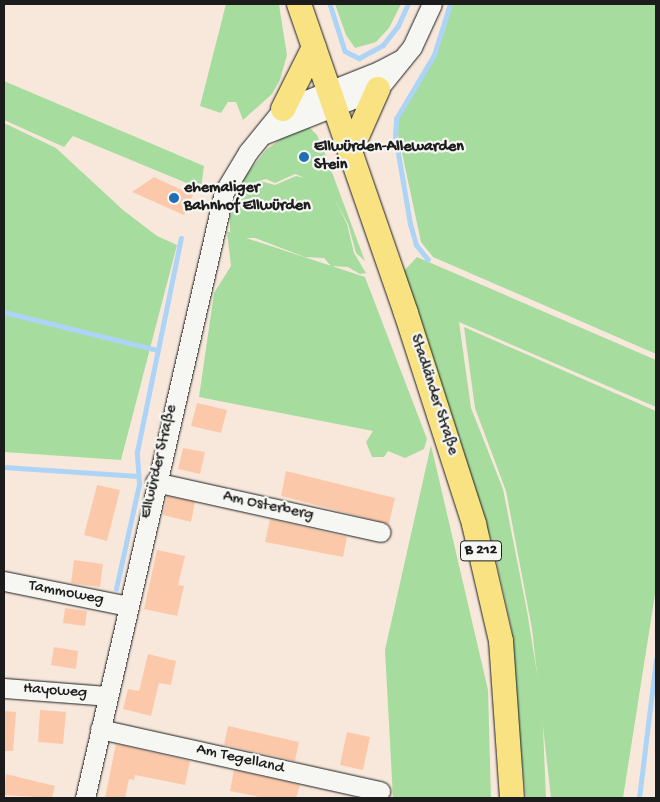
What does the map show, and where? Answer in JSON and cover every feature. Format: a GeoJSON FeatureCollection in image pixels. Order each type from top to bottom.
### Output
{"type":"FeatureCollection","features":[{"type":"Feature","properties":{"kind":"main road","name":"Stadländer Straße"},"geometry":{"type":"LineString","coordinates":[[300,4],[412,332],[487,572],[501,641],[512,798]]}},
{"type":"Feature","properties":{"kind":"main road"},"geometry":{"type":"LineString","coordinates":[[283,109],[314,47]]}},
{"type":"Feature","properties":{"kind":"main road"},"geometry":{"type":"LineString","coordinates":[[350,152],[378,90]]}},
{"type":"Feature","properties":{"kind":"street"},"geometry":{"type":"LineString","coordinates":[[332,99],[378,90],[421,31],[432,4]]}},
{"type":"Feature","properties":{"kind":"street"},"geometry":{"type":"LineString","coordinates":[[332,99],[403,58]]}},
{"type":"Feature","properties":{"kind":"street","name":"Ellwürder Straße"},"geometry":{"type":"LineString","coordinates":[[85,798],[155,482],[224,192],[238,166],[283,109],[332,99]]}},
{"type":"Feature","properties":{"kind":"street","name":"Ellwürder Straße"},"geometry":{"type":"LineString","coordinates":[[261,136],[332,99]]}},
{"type":"Feature","properties":{"kind":"street","name":"Am Osterberg"},"geometry":{"type":"LineString","coordinates":[[155,482],[381,532]]}},
{"type":"Feature","properties":{"kind":"street","name":"Tammoweg"},"geometry":{"type":"LineString","coordinates":[[4,581],[128,606]]}},
{"type":"Feature","properties":{"kind":"street","name":"Hayoweg"},"geometry":{"type":"LineString","coordinates":[[4,688],[107,696]]}},
{"type":"Feature","properties":{"kind":"street","name":"Am Tegelland"},"geometry":{"type":"LineString","coordinates":[[100,729],[380,791]]}},
{"type":"Feature","properties":{"kind":"green space"},"geometry":{"type":"Polygon","coordinates":[[[226,4],[279,4],[287,55],[280,80],[272,94],[243,120],[236,102],[228,102],[221,113],[200,106],[226,4]]]}},
{"type":"Feature","properties":{"kind":"green space"},"geometry":{"type":"Polygon","coordinates":[[[335,4],[401,4],[389,28],[376,42],[355,48],[346,35],[335,4]]]}},
{"type":"Feature","properties":{"kind":"green space"},"geometry":{"type":"Polygon","coordinates":[[[453,4],[656,4],[656,354],[433,257],[421,242],[398,134],[398,120],[435,55],[453,4]]]}},
{"type":"Feature","properties":{"kind":"green space"},"geometry":{"type":"Polygon","coordinates":[[[4,81],[204,166],[201,189],[73,136],[64,147],[4,120],[4,81]]]}},
{"type":"Feature","properties":{"kind":"green space"},"geometry":{"type":"Polygon","coordinates":[[[4,123],[56,148],[123,210],[157,236],[177,245],[121,460],[4,452],[4,123]]]}},
{"type":"Feature","properties":{"kind":"green space"},"geometry":{"type":"Polygon","coordinates":[[[310,128],[317,135],[324,151],[365,261],[356,253],[348,224],[334,198],[347,224],[354,253],[366,273],[360,274],[348,267],[332,266],[365,277],[427,439],[424,449],[405,458],[388,451],[384,457],[372,457],[366,442],[373,431],[199,397],[214,293],[231,266],[227,232],[230,232],[230,216],[236,207],[234,194],[243,186],[260,181],[275,185],[296,176],[305,178],[295,174],[275,183],[266,179],[236,188],[266,150],[290,132],[310,128]],[[246,238],[331,266],[324,258],[305,257],[255,238],[246,238]]]}},
{"type":"Feature","properties":{"kind":"green space"},"geometry":{"type":"Polygon","coordinates":[[[417,257],[656,360],[656,407],[459,322],[471,408],[503,489],[527,611],[542,704],[546,798],[526,798],[513,686],[512,630],[493,546],[401,274],[417,257]]]}},
{"type":"Feature","properties":{"kind":"green space"},"geometry":{"type":"Polygon","coordinates":[[[464,327],[656,411],[656,588],[623,798],[551,798],[532,629],[506,491],[475,408],[464,327]]]}},
{"type":"Feature","properties":{"kind":"green space"},"geometry":{"type":"Polygon","coordinates":[[[431,445],[488,690],[491,798],[393,798],[385,650],[431,445]]]}},
{"type":"Feature","properties":{"kind":"building","name":"ehemaliger Bahnhof Ellwürden"},"geometry":{"type":"Polygon","coordinates":[[[154,177],[193,195],[184,215],[132,192],[154,177]]]}},
{"type":"Feature","properties":{"kind":"building"},"geometry":{"type":"Polygon","coordinates":[[[197,403],[227,410],[221,433],[191,426],[197,403]]]}},
{"type":"Feature","properties":{"kind":"building"},"geometry":{"type":"Polygon","coordinates":[[[183,448],[205,452],[200,474],[178,469],[183,448]]]}},
{"type":"Feature","properties":{"kind":"building"},"geometry":{"type":"Polygon","coordinates":[[[286,471],[395,498],[389,524],[281,496],[286,471]]]}},
{"type":"Feature","properties":{"kind":"building"},"geometry":{"type":"Polygon","coordinates":[[[97,485],[120,490],[107,541],[84,535],[97,485]]]}},
{"type":"Feature","properties":{"kind":"building"},"geometry":{"type":"Polygon","coordinates":[[[167,496],[195,502],[191,522],[163,515],[167,496]]]}},
{"type":"Feature","properties":{"kind":"building"},"geometry":{"type":"Polygon","coordinates":[[[270,519],[347,537],[343,557],[265,542],[270,519]]]}},
{"type":"Feature","properties":{"kind":"building"},"geometry":{"type":"Polygon","coordinates":[[[157,550],[185,556],[178,585],[184,586],[177,616],[144,609],[157,550]]]}},
{"type":"Feature","properties":{"kind":"building"},"geometry":{"type":"Polygon","coordinates":[[[74,560],[103,564],[100,587],[71,583],[74,560]]]}},
{"type":"Feature","properties":{"kind":"building"},"geometry":{"type":"Polygon","coordinates":[[[65,608],[87,611],[85,626],[63,623],[65,608]]]}},
{"type":"Feature","properties":{"kind":"building"},"geometry":{"type":"Polygon","coordinates":[[[54,647],[78,651],[76,669],[51,665],[54,647]]]}},
{"type":"Feature","properties":{"kind":"building"},"geometry":{"type":"Polygon","coordinates":[[[148,654],[176,661],[171,685],[159,683],[151,716],[123,709],[128,689],[139,691],[148,654]]]}},
{"type":"Feature","properties":{"kind":"building"},"geometry":{"type":"Polygon","coordinates":[[[40,710],[66,712],[63,744],[38,742],[40,710]]]}},
{"type":"Feature","properties":{"kind":"building"},"geometry":{"type":"Polygon","coordinates":[[[4,711],[16,712],[13,751],[4,751],[4,711]]]}},
{"type":"Feature","properties":{"kind":"building"},"geometry":{"type":"Polygon","coordinates":[[[228,726],[299,742],[295,761],[224,745],[228,726]]]}},
{"type":"Feature","properties":{"kind":"building"},"geometry":{"type":"Polygon","coordinates":[[[347,732],[370,737],[363,770],[340,765],[347,732]]]}},
{"type":"Feature","properties":{"kind":"building"},"geometry":{"type":"Polygon","coordinates":[[[116,744],[190,761],[185,785],[135,775],[134,780],[129,779],[125,798],[105,798],[116,744]]]}},
{"type":"Feature","properties":{"kind":"building"},"geometry":{"type":"Polygon","coordinates":[[[234,770],[300,785],[296,798],[264,798],[230,791],[234,770]]]}},
{"type":"Feature","properties":{"kind":"building"},"geometry":{"type":"Polygon","coordinates":[[[6,774],[55,786],[52,798],[4,795],[6,774]]]}},
{"type":"Feature","properties":{"kind":"waterway"},"geometry":{"type":"LineString","coordinates":[[330,4],[345,51],[359,58],[383,45],[398,26],[408,4]]}},
{"type":"Feature","properties":{"kind":"waterway"},"geometry":{"type":"LineString","coordinates":[[428,260],[416,245],[410,224],[395,135],[396,119],[434,55],[450,4]]}},
{"type":"Feature","properties":{"kind":"waterway"},"geometry":{"type":"LineString","coordinates":[[116,589],[139,484],[137,452],[181,238]]}},
{"type":"Feature","properties":{"kind":"waterway"},"geometry":{"type":"LineString","coordinates":[[4,312],[157,350]]}},
{"type":"Feature","properties":{"kind":"waterway"},"geometry":{"type":"LineString","coordinates":[[4,467],[138,476]]}},
{"type":"Feature","properties":{"kind":"waterway"},"geometry":{"type":"LineString","coordinates":[[639,798],[656,660]]}},
{"type":"Feature","properties":{"kind":"place","name":"Ellwürden-Allewarden Stein"},"geometry":{"type":"Point","coordinates":[304,157]}},
{"type":"Feature","properties":{"kind":"place","name":"ehemaliger Bahnhof Ellwürden"},"geometry":{"type":"Point","coordinates":[174,198]}}]}
